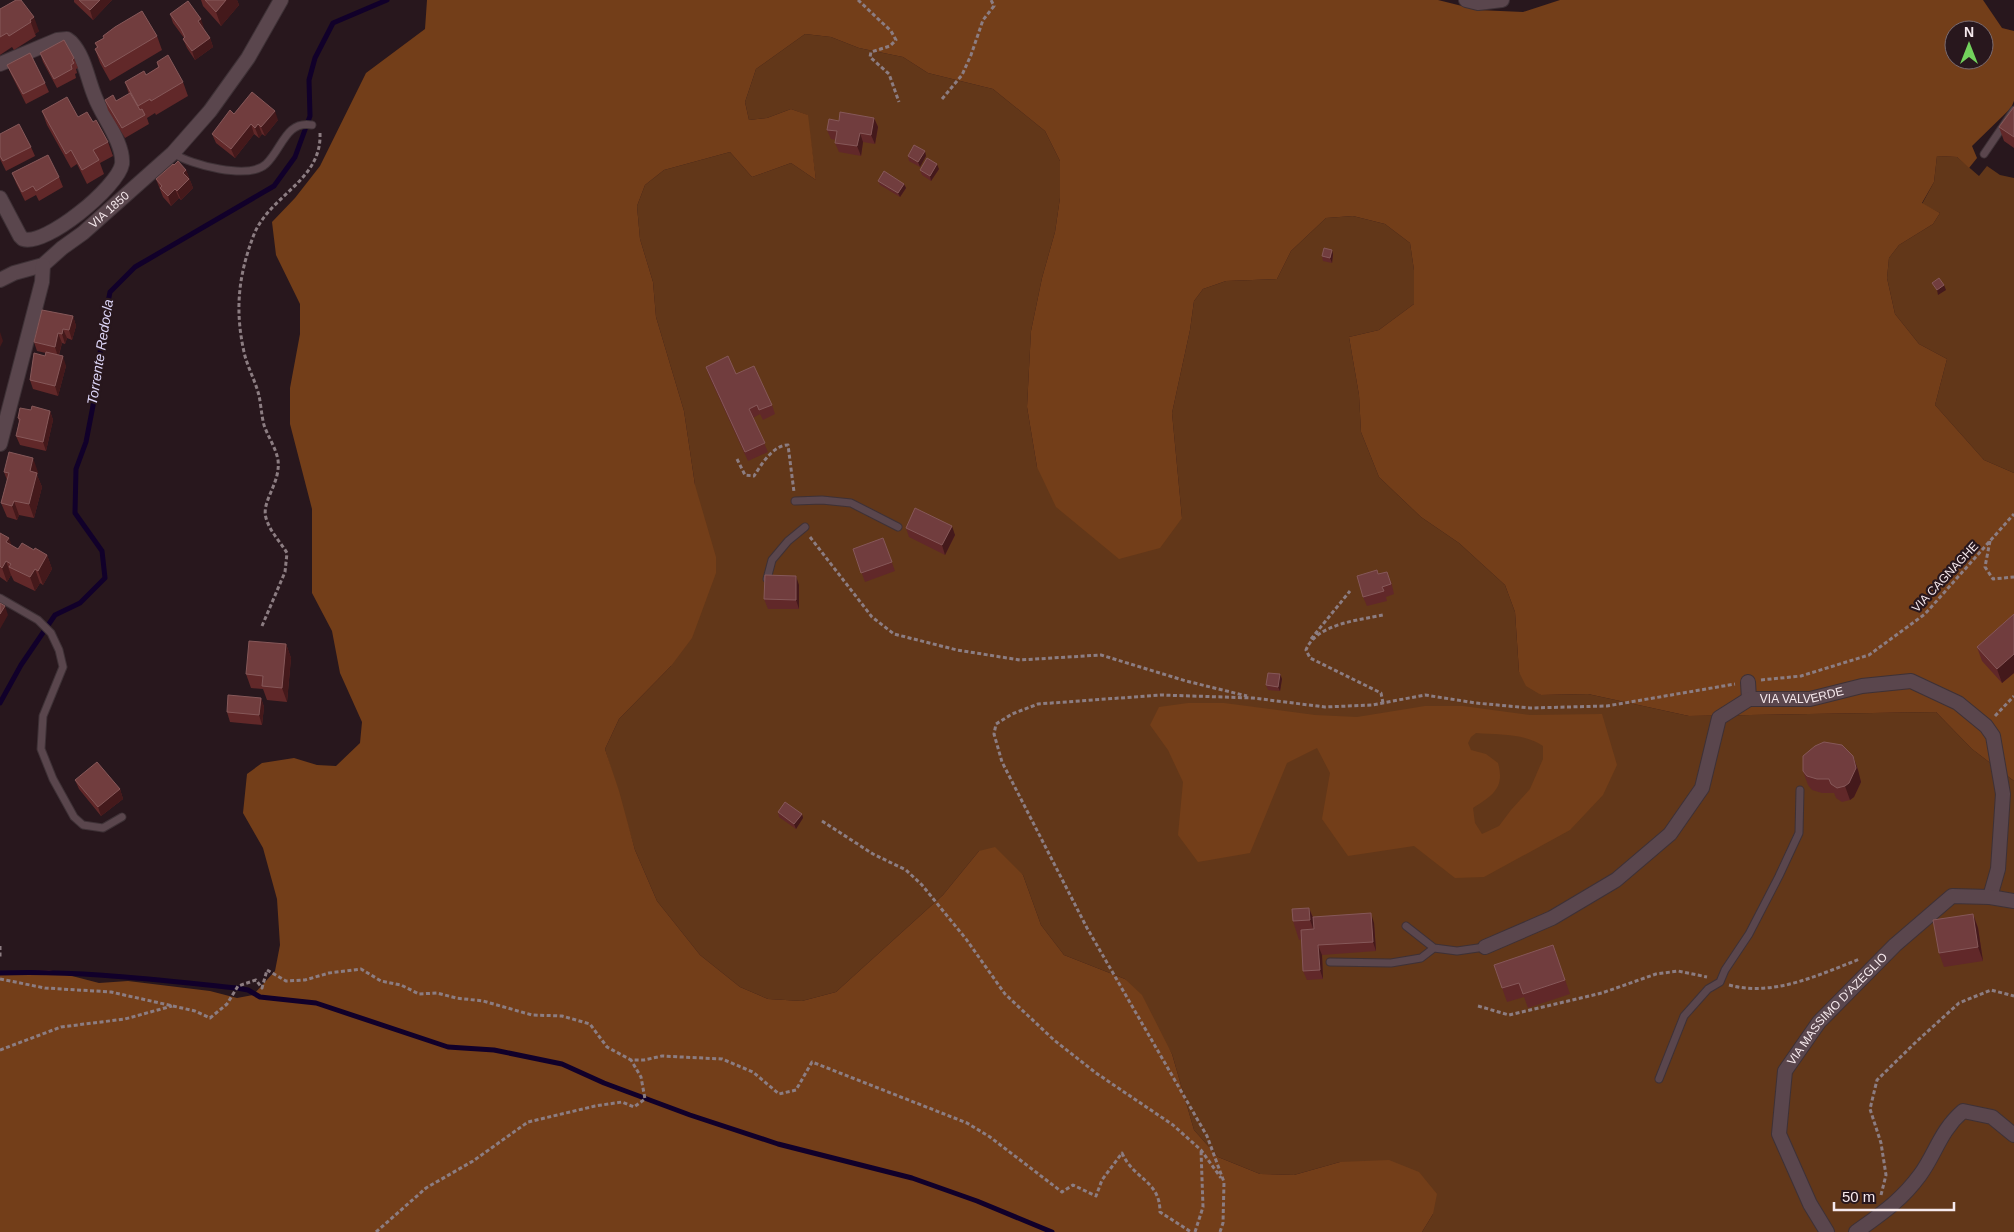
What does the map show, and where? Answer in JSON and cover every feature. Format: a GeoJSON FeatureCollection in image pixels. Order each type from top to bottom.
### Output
{"type":"FeatureCollection","features":[{"type":"Feature","properties":{"kind":"street","name":"VIA 1850"},"geometry":{"type":"LineString","coordinates":[[43,265],[82,234],[173,153],[210,111],[244,64],[281,0]]}},
{"type":"Feature","properties":{"kind":"street"},"geometry":{"type":"LineString","coordinates":[[1466,0],[1478,3],[1502,0]]}},
{"type":"Feature","properties":{"kind":"street"},"geometry":{"type":"LineString","coordinates":[[0,64],[57,40],[67,39],[74,45],[89,73],[95,97],[112,130],[122,157],[121,166],[109,186],[72,220],[32,240],[27,241],[20,236],[0,198]]}},
{"type":"Feature","properties":{"kind":"street"},"geometry":{"type":"LineString","coordinates":[[72,220],[82,234]]}},
{"type":"Feature","properties":{"kind":"street"},"geometry":{"type":"LineString","coordinates":[[0,280],[14,273],[43,265],[42,282],[0,444]]}},
{"type":"Feature","properties":{"kind":"street","name":"VIA VALVERDE"},"geometry":{"type":"LineString","coordinates":[[1485,946],[1560,914],[1616,880],[1670,834],[1702,788],[1719,718],[1749,699],[1810,699],[1862,686],[1910,681],[1958,703],[1986,726]]}},
{"type":"Feature","properties":{"kind":"street"},"geometry":{"type":"LineString","coordinates":[[1748,682],[1749,699]]}},
{"type":"Feature","properties":{"kind":"street"},"geometry":{"type":"LineString","coordinates":[[1986,726],[1992,736],[2003,794],[1998,869],[1990,897]]}},
{"type":"Feature","properties":{"kind":"street","name":"VIA MASSIMO D'AZEGLIO"},"geometry":{"type":"LineString","coordinates":[[1827,1232],[1810,1204],[1779,1134],[1785,1071],[1819,1022],[1895,946],[1952,896],[1990,897],[2014,901]]}},
{"type":"Feature","properties":{"kind":"street"},"geometry":{"type":"LineString","coordinates":[[1856,1232],[1893,1206],[1920,1175],[1950,1122],[1963,1112],[1992,1117],[2014,1135]]}},
{"type":"Feature","properties":{"kind":"lane"},"geometry":{"type":"LineString","coordinates":[[1984,154],[2014,110]]}},
{"type":"Feature","properties":{"kind":"lane"},"geometry":{"type":"LineString","coordinates":[[173,153],[180,158],[218,169],[256,170],[266,164],[295,126],[303,123],[312,125]]}},
{"type":"Feature","properties":{"kind":"lane"},"geometry":{"type":"LineString","coordinates":[[795,501],[822,500],[851,503],[898,527]]}},
{"type":"Feature","properties":{"kind":"lane"},"geometry":{"type":"LineString","coordinates":[[767,579],[772,560],[788,541],[805,527]]}},
{"type":"Feature","properties":{"kind":"lane"},"geometry":{"type":"LineString","coordinates":[[0,598],[38,620],[51,633],[59,650],[63,667],[43,716],[40,749],[53,779],[74,818],[83,825],[103,828],[122,817]]}},
{"type":"Feature","properties":{"kind":"lane"},"geometry":{"type":"LineString","coordinates":[[1659,1078],[1684,1016],[1708,989],[1720,982],[1725,970],[1749,934],[1799,833],[1800,790]]}},
{"type":"Feature","properties":{"kind":"lane"},"geometry":{"type":"LineString","coordinates":[[1406,926],[1434,948],[1457,950],[1485,946]]}},
{"type":"Feature","properties":{"kind":"lane"},"geometry":{"type":"LineString","coordinates":[[1330,962],[1391,963],[1421,958],[1434,948]]}},
{"type":"Feature","properties":{"kind":"path"},"geometry":{"type":"LineString","coordinates":[[858,0],[891,30],[896,40],[890,46],[871,52],[870,57],[889,74],[899,102]]}},
{"type":"Feature","properties":{"kind":"path"},"geometry":{"type":"LineString","coordinates":[[942,98],[962,75],[983,20],[994,6],[991,0]]}},
{"type":"Feature","properties":{"kind":"path"},"geometry":{"type":"LineString","coordinates":[[262,626],[285,572],[287,554],[271,531],[265,516],[266,504],[278,478],[278,460],[264,426],[258,392],[244,354],[239,318],[239,285],[253,237],[261,220],[312,168],[320,146],[320,132],[312,125]]}},
{"type":"Feature","properties":{"kind":"path"},"geometry":{"type":"LineString","coordinates":[[737,459],[745,475],[754,476],[763,463],[776,450],[782,445],[788,445],[795,501]]}},
{"type":"Feature","properties":{"kind":"path","name":"VIA CAGNAGHE"},"geometry":{"type":"LineString","coordinates":[[1253,698],[1325,707],[1372,705],[1425,695],[1476,703],[1530,708],[1606,706],[1748,682],[1801,676],[1869,655],[1925,614],[2014,514]]}},
{"type":"Feature","properties":{"kind":"path"},"geometry":{"type":"LineString","coordinates":[[805,527],[812,541],[872,618],[894,634],[957,650],[1020,660],[1101,655],[1186,681],[1253,698]]}},
{"type":"Feature","properties":{"kind":"path"},"geometry":{"type":"LineString","coordinates":[[1990,541],[1985,567],[1993,579],[2014,577]]}},
{"type":"Feature","properties":{"kind":"path"},"geometry":{"type":"LineString","coordinates":[[1350,591],[1309,642],[1306,650],[1310,658],[1381,693],[1383,703]]}},
{"type":"Feature","properties":{"kind":"path"},"geometry":{"type":"LineString","coordinates":[[1309,642],[1328,630],[1347,623],[1383,615]]}},
{"type":"Feature","properties":{"kind":"path"},"geometry":{"type":"LineString","coordinates":[[1220,1232],[1224,1223],[1224,1182],[1207,1136],[1087,928],[1002,762],[994,734],[996,724],[1012,714],[1038,704],[1160,695],[1253,698]]}},
{"type":"Feature","properties":{"kind":"path"},"geometry":{"type":"LineString","coordinates":[[1986,726],[2007,701],[2014,696]]}},
{"type":"Feature","properties":{"kind":"path"},"geometry":{"type":"LineString","coordinates":[[822,821],[873,854],[906,870],[922,885],[966,939],[1005,994],[1054,1040],[1096,1073],[1173,1125],[1201,1150],[1224,1182]]}},
{"type":"Feature","properties":{"kind":"path"},"geometry":{"type":"LineString","coordinates":[[0,946],[0,958]]}},
{"type":"Feature","properties":{"kind":"path"},"geometry":{"type":"LineString","coordinates":[[1478,1006],[1509,1015],[1602,993],[1656,974],[1678,972],[1700,975],[1731,986],[1770,989],[1811,978],[1861,958]]}},
{"type":"Feature","properties":{"kind":"path"},"geometry":{"type":"LineString","coordinates":[[0,979],[45,988],[112,992],[195,1010],[210,1018],[227,1004],[238,986],[256,980],[262,988],[267,970],[286,980],[305,980],[330,973],[361,969],[381,980],[401,985],[419,994],[437,993],[456,998],[482,1001],[532,1015],[562,1016],[590,1024],[607,1047],[631,1060],[644,1060],[662,1056],[722,1059],[753,1072],[779,1094],[796,1090],[812,1062],[967,1123],[1062,1192],[1073,1185],[1096,1196],[1102,1180],[1122,1153],[1131,1168],[1153,1186],[1160,1200],[1160,1212],[1191,1232]]}},
{"type":"Feature","properties":{"kind":"path"},"geometry":{"type":"LineString","coordinates":[[1876,1218],[1886,1175],[1881,1143],[1870,1108],[1877,1080],[1917,1040],[1959,1003],[1991,990],[2014,996]]}},
{"type":"Feature","properties":{"kind":"path"},"geometry":{"type":"LineString","coordinates":[[0,1050],[61,1027],[125,1019],[173,1006]]}},
{"type":"Feature","properties":{"kind":"path"},"geometry":{"type":"LineString","coordinates":[[376,1232],[426,1188],[473,1161],[528,1122],[622,1102],[634,1107],[646,1099],[641,1078],[631,1060]]}},
{"type":"Feature","properties":{"kind":"path"},"geometry":{"type":"LineString","coordinates":[[1195,1232],[1203,1206],[1201,1150]]}},
{"type":"Feature","properties":{"kind":"shaded area"},"geometry":{"type":"Polygon","coordinates":[[[427,0],[1438,0],[1478,10],[1523,12],[1560,0],[1983,0],[2002,28],[2014,31],[2014,101],[2011,108],[1972,146],[1977,158],[1969,168],[1957,157],[1937,156],[1934,182],[1922,203],[1940,213],[1933,224],[1899,245],[1889,258],[1887,278],[1895,314],[1919,344],[1947,359],[1935,405],[1984,460],[2014,473],[2014,781],[1972,749],[1936,712],[1689,716],[1588,694],[1541,695],[1526,686],[1519,672],[1515,612],[1505,585],[1459,543],[1421,517],[1379,477],[1361,432],[1359,395],[1349,337],[1379,330],[1414,304],[1414,270],[1410,243],[1385,224],[1353,216],[1326,218],[1291,251],[1277,279],[1226,281],[1203,289],[1194,301],[1190,330],[1172,413],[1182,518],[1160,548],[1119,559],[1056,507],[1037,467],[1027,407],[1031,331],[1042,278],[1055,232],[1060,198],[1060,161],[1045,131],[993,89],[928,73],[903,57],[859,48],[831,37],[805,34],[756,69],[745,102],[749,120],[767,118],[791,109],[808,115],[816,180],[791,163],[752,177],[730,152],[664,170],[645,185],[637,206],[640,239],[653,282],[656,317],[684,411],[695,485],[716,557],[716,573],[692,638],[671,666],[619,719],[605,749],[635,850],[657,901],[700,955],[740,987],[768,999],[802,1001],[836,992],[943,895],[979,851],[995,847],[1023,875],[1041,925],[1064,955],[1125,979],[1142,995],[1172,1054],[1194,1130],[1218,1157],[1260,1174],[1294,1175],[1340,1162],[1389,1160],[1419,1172],[1437,1194],[1433,1214],[1422,1232],[0,1232],[0,973],[49,970],[99,983],[128,981],[210,991],[237,998],[253,995],[275,971],[280,945],[277,899],[263,848],[243,813],[247,774],[262,763],[294,758],[317,765],[336,766],[360,743],[362,722],[340,673],[332,631],[312,593],[312,509],[290,424],[290,388],[300,334],[300,304],[276,255],[272,222],[295,198],[320,166],[366,73],[425,29],[427,0]]]}},
{"type":"Feature","properties":{"kind":"shaded area"},"geometry":{"type":"Polygon","coordinates":[[[805,34],[831,37],[859,48],[903,57],[928,73],[993,89],[1045,131],[1060,161],[1060,198],[1055,232],[1042,278],[1031,331],[1027,407],[1037,467],[1182,518],[1172,413],[1190,330],[1194,301],[1203,289],[1226,281],[1277,279],[1291,251],[1326,218],[1353,216],[1385,224],[1410,243],[1414,270],[1414,304],[1379,330],[1349,337],[1359,395],[1361,432],[1379,477],[1421,517],[1459,543],[1505,585],[1515,612],[1519,672],[1541,695],[1588,694],[1689,716],[1936,712],[1972,749],[2014,781],[2014,1232],[1422,1232],[1433,1214],[1340,1162],[1294,1175],[1260,1174],[1218,1157],[1194,1130],[1172,1054],[1125,979],[1064,955],[1041,925],[1023,875],[979,851],[943,895],[836,992],[802,1001],[768,999],[740,987],[700,955],[657,901],[635,850],[605,749],[619,719],[671,666],[695,485],[684,411],[656,317],[653,282],[640,239],[637,206],[645,185],[664,170],[730,152],[752,177],[791,163],[816,180],[807,115],[791,109],[767,118],[749,120],[745,102],[756,69],[805,34]]]}},
{"type":"Feature","properties":{"kind":"shaded area"},"geometry":{"type":"Polygon","coordinates":[[[1937,156],[1957,157],[1979,176],[1987,166],[2000,175],[2014,178],[2014,473],[1984,460],[1935,405],[1947,359],[1919,344],[1895,314],[1887,278],[1889,258],[1899,245],[1933,224],[1940,213],[1922,204],[1934,182],[1937,156]]]}},
{"type":"Feature","properties":{"kind":"shaded area"},"geometry":{"type":"Polygon","coordinates":[[[1188,703],[1224,703],[1315,715],[1357,717],[1425,706],[1463,706],[1530,715],[1602,714],[1617,765],[1603,795],[1570,830],[1484,877],[1455,878],[1414,846],[1348,856],[1322,819],[1330,773],[1317,748],[1287,763],[1250,853],[1198,862],[1178,835],[1183,782],[1168,750],[1150,725],[1159,707],[1188,703]],[[1476,733],[1468,743],[1471,750],[1486,754],[1498,763],[1500,772],[1500,779],[1496,790],[1473,808],[1475,823],[1482,834],[1499,826],[1530,789],[1543,759],[1543,746],[1520,737],[1476,733]]]}},
{"type":"Feature","properties":{"kind":"building"},"geometry":{"type":"Polygon","coordinates":[[[16,0],[21,0],[34,17],[30,20],[31,22],[9,36],[7,33],[0,37],[0,9],[16,0]]]}},
{"type":"Feature","properties":{"kind":"building"},"geometry":{"type":"Polygon","coordinates":[[[79,0],[100,0],[90,10],[79,0]]]}},
{"type":"Feature","properties":{"kind":"building"},"geometry":{"type":"Polygon","coordinates":[[[205,0],[226,0],[216,12],[205,0]]]}},
{"type":"Feature","properties":{"kind":"building"},"geometry":{"type":"Polygon","coordinates":[[[188,1],[201,19],[198,21],[210,38],[192,51],[183,39],[185,37],[181,29],[170,14],[188,1]]]}},
{"type":"Feature","properties":{"kind":"building"},"geometry":{"type":"Polygon","coordinates":[[[142,11],[157,36],[105,67],[95,49],[98,47],[95,43],[104,38],[103,36],[115,27],[142,11]]]}},
{"type":"Feature","properties":{"kind":"building"},"geometry":{"type":"Polygon","coordinates":[[[64,40],[74,58],[72,60],[74,63],[71,65],[72,69],[54,79],[40,53],[64,40]]]}},
{"type":"Feature","properties":{"kind":"building"},"geometry":{"type":"Polygon","coordinates":[[[30,53],[45,83],[23,94],[7,65],[30,53]]]}},
{"type":"Feature","properties":{"kind":"building"},"geometry":{"type":"Polygon","coordinates":[[[168,55],[183,82],[151,101],[150,99],[138,106],[125,82],[144,71],[146,75],[159,67],[157,62],[168,55]]]}},
{"type":"Feature","properties":{"kind":"building"},"geometry":{"type":"Polygon","coordinates":[[[252,92],[275,111],[261,127],[258,124],[255,128],[251,124],[231,149],[212,134],[230,110],[234,114],[252,92]]]}},
{"type":"Feature","properties":{"kind":"building"},"geometry":{"type":"Polygon","coordinates":[[[130,93],[145,115],[122,128],[105,100],[113,95],[116,101],[130,93]]]}},
{"type":"Feature","properties":{"kind":"building"},"geometry":{"type":"Polygon","coordinates":[[[67,97],[78,117],[87,112],[93,122],[96,120],[108,142],[93,150],[99,160],[82,170],[71,150],[66,154],[42,111],[67,97]]]}},
{"type":"Feature","properties":{"kind":"building"},"geometry":{"type":"Polygon","coordinates":[[[2014,107],[2014,137],[1999,127],[2014,107]]]}},
{"type":"Feature","properties":{"kind":"building"},"geometry":{"type":"Polygon","coordinates":[[[840,112],[874,118],[871,135],[860,133],[857,146],[835,143],[837,131],[827,130],[829,119],[839,121],[840,112]]]}},
{"type":"Feature","properties":{"kind":"building"},"geometry":{"type":"Polygon","coordinates":[[[19,124],[31,147],[3,161],[0,156],[0,134],[19,124]]]}},
{"type":"Feature","properties":{"kind":"building"},"geometry":{"type":"Polygon","coordinates":[[[914,145],[925,151],[918,162],[908,156],[914,145]]]}},
{"type":"Feature","properties":{"kind":"building"},"geometry":{"type":"Polygon","coordinates":[[[48,155],[59,177],[36,191],[33,186],[22,192],[12,173],[48,155]]]}},
{"type":"Feature","properties":{"kind":"building"},"geometry":{"type":"Polygon","coordinates":[[[927,158],[937,164],[930,176],[920,170],[927,158]]]}},
{"type":"Feature","properties":{"kind":"building"},"geometry":{"type":"Polygon","coordinates":[[[178,161],[186,170],[183,173],[189,179],[177,191],[175,189],[168,196],[160,188],[162,186],[156,179],[178,161]]]}},
{"type":"Feature","properties":{"kind":"building"},"geometry":{"type":"Polygon","coordinates":[[[884,171],[904,184],[898,193],[878,181],[884,171]]]}},
{"type":"Feature","properties":{"kind":"building"},"geometry":{"type":"Polygon","coordinates":[[[1324,248],[1332,250],[1330,258],[1322,256],[1324,248]]]}},
{"type":"Feature","properties":{"kind":"building"},"geometry":{"type":"Polygon","coordinates":[[[1939,278],[1944,285],[1937,290],[1932,283],[1939,278]]]}},
{"type":"Feature","properties":{"kind":"building"},"geometry":{"type":"Polygon","coordinates":[[[42,310],[73,316],[69,330],[63,329],[62,334],[58,333],[55,347],[34,342],[42,310]]]}},
{"type":"Feature","properties":{"kind":"building"},"geometry":{"type":"Polygon","coordinates":[[[46,352],[63,356],[55,386],[30,380],[34,353],[45,356],[46,352]]]}},
{"type":"Feature","properties":{"kind":"building"},"geometry":{"type":"Polygon","coordinates":[[[728,356],[736,374],[754,366],[772,405],[759,410],[757,405],[749,409],[765,443],[745,452],[706,367],[728,356]]]}},
{"type":"Feature","properties":{"kind":"building"},"geometry":{"type":"Polygon","coordinates":[[[32,406],[50,411],[43,442],[16,436],[20,419],[18,418],[20,408],[31,410],[32,406]]]}},
{"type":"Feature","properties":{"kind":"building"},"geometry":{"type":"Polygon","coordinates":[[[9,452],[33,458],[30,471],[37,473],[29,504],[14,501],[12,506],[1,503],[9,473],[4,472],[9,452]]]}},
{"type":"Feature","properties":{"kind":"building"},"geometry":{"type":"Polygon","coordinates":[[[915,508],[952,526],[942,545],[906,528],[915,508]]]}},
{"type":"Feature","properties":{"kind":"building"},"geometry":{"type":"Polygon","coordinates":[[[0,533],[9,538],[6,542],[18,549],[22,543],[47,555],[38,571],[35,569],[30,577],[9,567],[11,564],[6,561],[2,568],[0,566],[0,533]]]}},
{"type":"Feature","properties":{"kind":"building"},"geometry":{"type":"Polygon","coordinates":[[[883,538],[892,562],[861,573],[853,549],[883,538]]]}},
{"type":"Feature","properties":{"kind":"building"},"geometry":{"type":"Polygon","coordinates":[[[1377,570],[1378,574],[1387,572],[1391,584],[1382,587],[1384,591],[1363,597],[1357,576],[1377,570]]]}},
{"type":"Feature","properties":{"kind":"building"},"geometry":{"type":"Polygon","coordinates":[[[765,575],[796,576],[796,600],[764,599],[765,575]]]}},
{"type":"Feature","properties":{"kind":"building"},"geometry":{"type":"Polygon","coordinates":[[[0,603],[5,606],[0,614],[0,603]]]}},
{"type":"Feature","properties":{"kind":"building"},"geometry":{"type":"Polygon","coordinates":[[[2014,614],[2014,654],[1997,669],[1977,647],[2014,614]]]}},
{"type":"Feature","properties":{"kind":"building"},"geometry":{"type":"Polygon","coordinates":[[[249,641],[286,644],[282,688],[262,686],[263,676],[246,674],[249,641]]]}},
{"type":"Feature","properties":{"kind":"building"},"geometry":{"type":"Polygon","coordinates":[[[1268,673],[1280,674],[1278,687],[1266,685],[1268,673]]]}},
{"type":"Feature","properties":{"kind":"building"},"geometry":{"type":"Polygon","coordinates":[[[228,695],[261,698],[259,715],[227,712],[228,695]]]}},
{"type":"Feature","properties":{"kind":"building"},"geometry":{"type":"Polygon","coordinates":[[[1824,742],[1842,745],[1853,756],[1856,768],[1849,783],[1845,786],[1837,788],[1831,784],[1829,779],[1817,779],[1807,776],[1803,771],[1803,756],[1815,746],[1824,742]]]}},
{"type":"Feature","properties":{"kind":"building"},"geometry":{"type":"Polygon","coordinates":[[[97,762],[120,789],[98,807],[75,780],[97,762]]]}},
{"type":"Feature","properties":{"kind":"building"},"geometry":{"type":"Polygon","coordinates":[[[785,802],[802,814],[794,824],[778,812],[785,802]]]}},
{"type":"Feature","properties":{"kind":"building"},"geometry":{"type":"Polygon","coordinates":[[[1309,908],[1310,920],[1293,921],[1292,909],[1309,908]]]}},
{"type":"Feature","properties":{"kind":"building"},"geometry":{"type":"Polygon","coordinates":[[[1371,913],[1373,942],[1318,945],[1320,970],[1303,971],[1301,930],[1314,929],[1313,917],[1371,913]]]}},
{"type":"Feature","properties":{"kind":"building"},"geometry":{"type":"Polygon","coordinates":[[[1973,914],[1978,947],[1939,953],[1933,920],[1973,914]]]}},
{"type":"Feature","properties":{"kind":"building"},"geometry":{"type":"Polygon","coordinates":[[[1553,945],[1565,980],[1523,994],[1519,983],[1502,988],[1494,965],[1553,945]]]}},
{"type":"Feature","properties":{"kind":"waterway","name":"Torrente Redocla"},"geometry":{"type":"LineString","coordinates":[[0,703],[21,665],[55,615],[80,603],[105,578],[102,551],[75,513],[76,469],[86,442],[97,385],[102,333],[110,292],[135,267],[274,186],[295,157],[310,116],[309,80],[315,58],[333,23],[387,0]]}},
{"type":"Feature","properties":{"kind":"waterway"},"geometry":{"type":"LineString","coordinates":[[0,973],[89,974],[148,979],[237,988],[248,990],[260,997],[316,1003],[448,1047],[494,1050],[562,1064],[604,1083],[690,1115],[778,1144],[912,1178],[977,1201],[1052,1232]]}}]}
